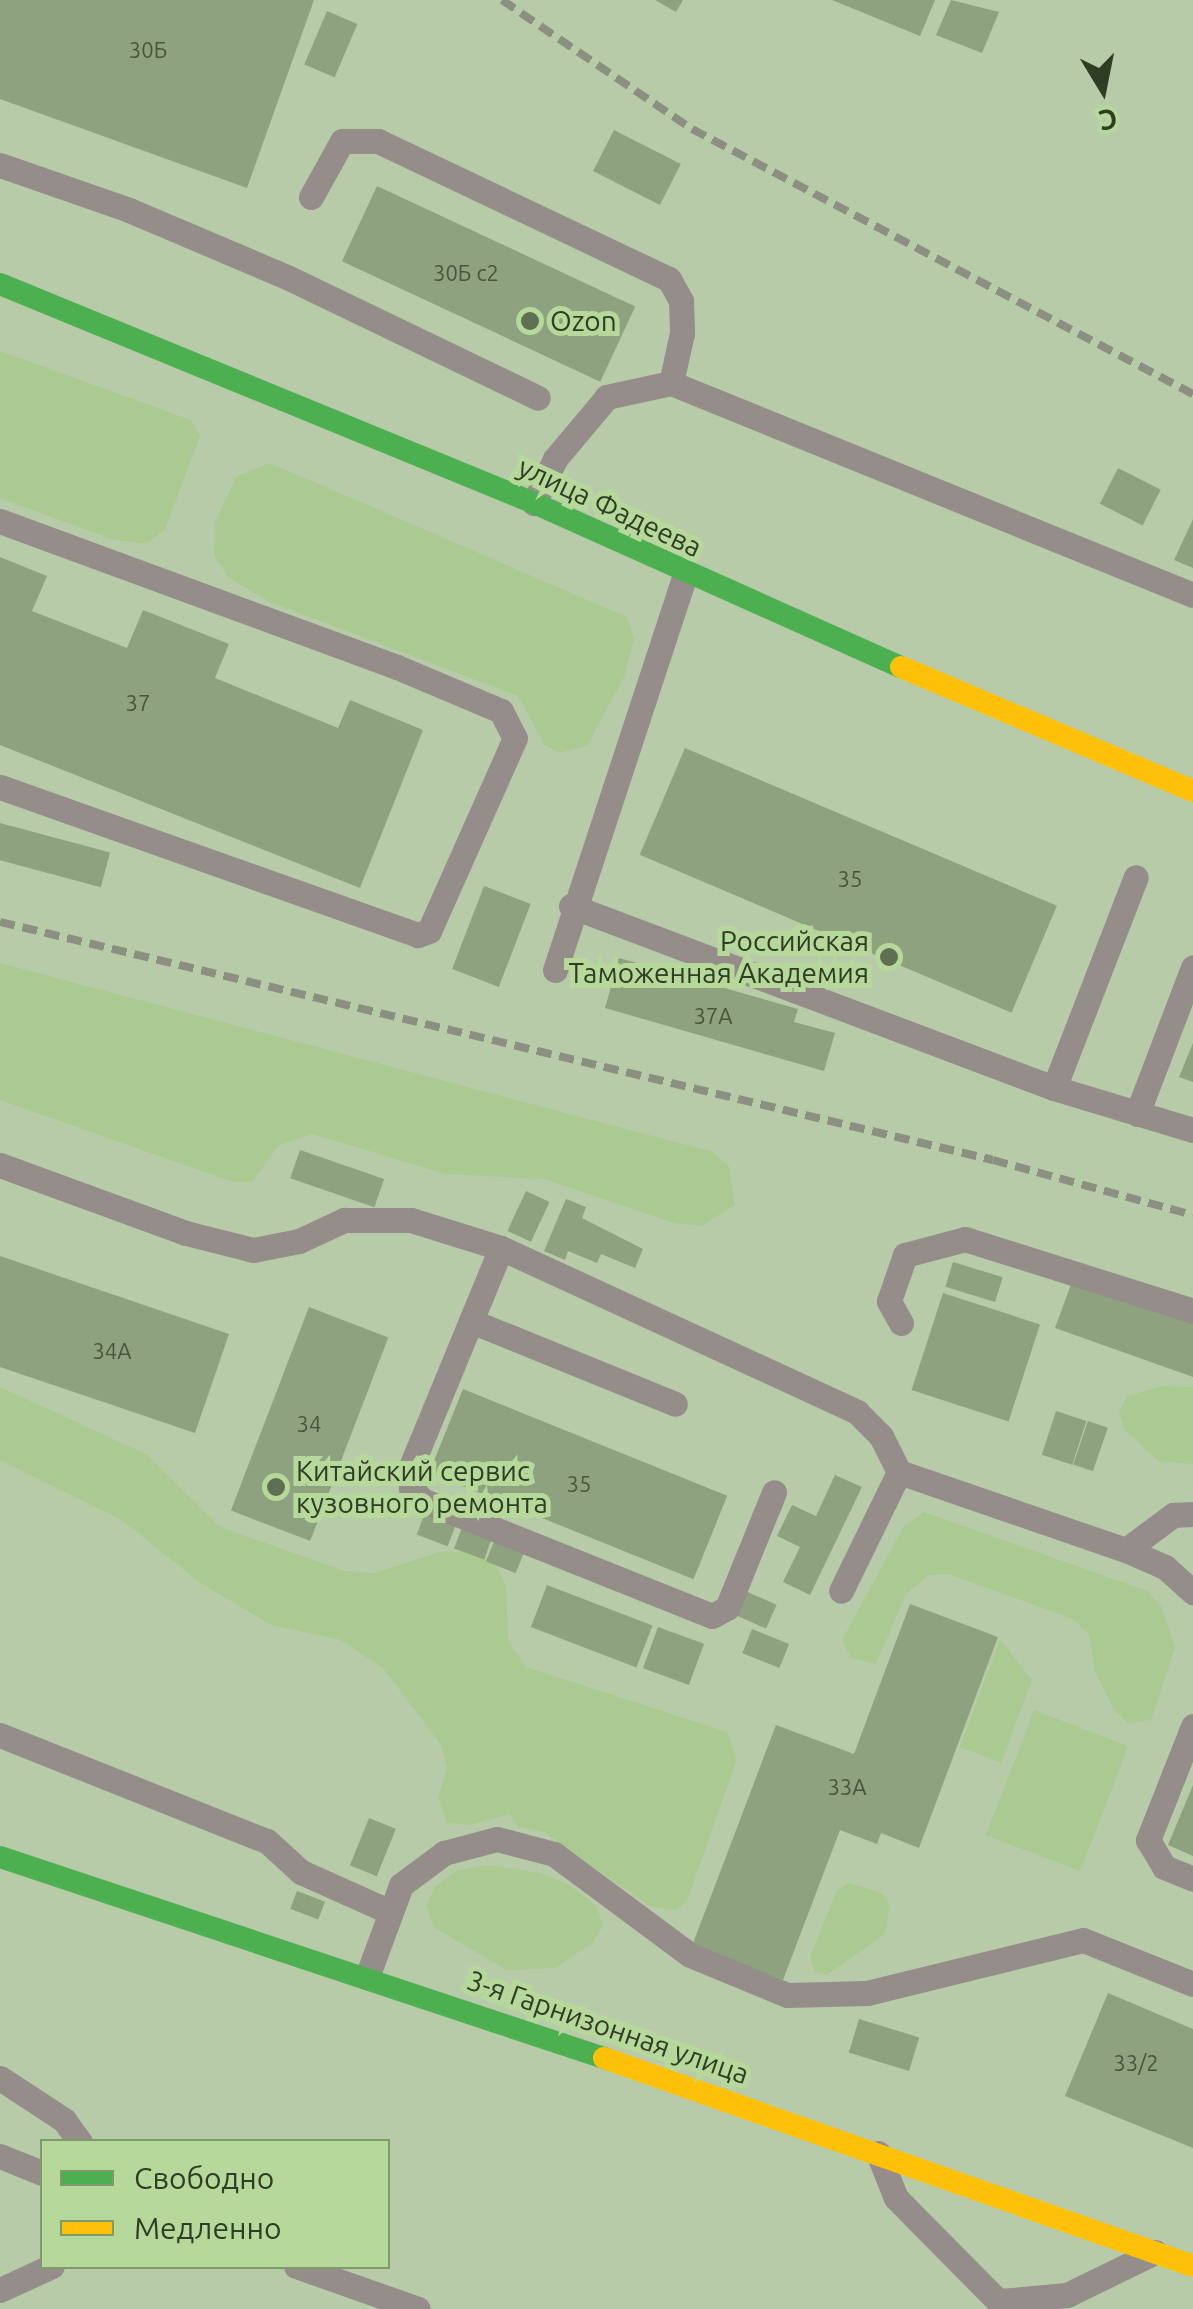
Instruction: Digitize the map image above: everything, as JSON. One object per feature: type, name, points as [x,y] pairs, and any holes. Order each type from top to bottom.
[{"type":"main road","name":"улица Фадеева","points":[[0,284],[534,503],[686,575],[1193,791]]},
{"type":"main road","name":"3-я Гарнизонная улица","points":[[0,1857],[876,2149],[1193,2266]]},
{"type":"lane","points":[[311,196],[342,141],[378,142],[668,278],[680,301],[682,333],[671,384]]},
{"type":"lane","points":[[0,165],[129,210],[290,278],[538,398]]},
{"type":"lane","points":[[534,503],[555,459],[608,397],[671,384],[1193,594]]},
{"type":"lane","points":[[0,521],[432,682],[500,711],[515,738],[429,931],[418,935],[0,787]]},
{"type":"lane","points":[[555,970],[571,906],[686,575]]},
{"type":"lane","points":[[1054,1088],[1136,877]]},
{"type":"lane","points":[[571,906],[1054,1088],[1193,1130]]},
{"type":"lane","points":[[1136,1114],[1193,967]]},
{"type":"lane","points":[[0,1165],[186,1233],[253,1250],[379,1216],[501,1248],[857,1412],[881,1436],[899,1472],[1126,1550],[1165,1567],[1193,1592]]},
{"type":"lane","points":[[901,1324],[889,1301],[905,1255],[965,1239],[1193,1310]]},
{"type":"lane","points":[[501,1248],[410,1469],[411,1488],[422,1500],[712,1616],[727,1608],[774,1492]]},
{"type":"lane","points":[[472,1321],[675,1404]]},
{"type":"lane","points":[[841,1591],[899,1472]]},
{"type":"lane","points":[[1126,1550],[1173,1514],[1193,1514]]},
{"type":"lane","points":[[1193,1726],[1148,1840],[1164,1866],[1193,1879]]},
{"type":"lane","points":[[0,1736],[267,1841],[301,1872],[386,1910]]},
{"type":"lane","points":[[367,1977],[386,1910],[400,1885],[444,1853],[498,1839],[554,1854],[690,1955],[787,1995],[867,1993],[1083,1940],[1193,1984]]},
{"type":"lane","points":[[0,2078],[64,2120],[78,2139]]},
{"type":"lane","points":[[876,2149],[896,2198],[1003,2305],[1067,2295],[1155,2252]]},
{"type":"lane","points":[[0,2156],[40,2173]]},
{"type":"lane","points":[[0,2290],[46,2269]]},
{"type":"lane","points":[[305,2269],[418,2309]]},
{"type":"green space","points":[[0,351],[191,420],[200,436],[165,529],[147,544],[114,540],[0,498]]},
{"type":"green space","points":[[270,463],[627,617],[634,638],[624,677],[587,746],[559,753],[545,745],[518,696],[272,603],[229,578],[214,556],[215,522],[237,476]]},
{"type":"green space","points":[[0,963],[713,1152],[729,1166],[735,1205],[701,1226],[674,1223],[544,1179],[445,1174],[313,1134],[279,1145],[252,1182],[233,1182],[0,1100]]},
{"type":"green space","points":[[1162,1386],[1193,1387],[1193,1464],[1158,1461],[1123,1428],[1119,1411],[1127,1396]]},
{"type":"green space","points":[[0,1387],[146,1454],[220,1527],[345,1571],[375,1573],[439,1552],[465,1551],[494,1561],[506,1585],[508,1640],[526,1667],[727,1732],[737,1759],[687,1901],[676,1910],[649,1906],[544,1832],[518,1827],[510,1814],[470,1825],[447,1823],[438,1798],[447,1767],[441,1745],[383,1668],[341,1640],[271,1625],[199,1582],[120,1519],[0,1460]]},
{"type":"green space","points":[[924,1512],[1147,1591],[1161,1606],[1175,1647],[1151,1720],[1128,1723],[1115,1711],[1095,1672],[1089,1635],[1073,1619],[948,1574],[929,1575],[906,1594],[876,1664],[851,1658],[842,1640],[904,1526]]},
{"type":"green space","points":[[1000,1639],[1032,1680],[1001,1763],[960,1747]]},
{"type":"green space","points":[[1034,1710],[1128,1746],[1080,1871],[986,1835]]},
{"type":"green space","points":[[486,1865],[541,1873],[571,1886],[597,1907],[603,1926],[593,1942],[556,1968],[507,1970],[433,1927],[426,1905],[435,1887],[456,1871]]},
{"type":"green space","points":[[849,1883],[882,1893],[890,1905],[885,1934],[827,1975],[814,1972],[810,1957],[837,1890]]},
{"type":"building","points":[[0,0],[314,0],[247,188],[0,99]]},
{"type":"building","points":[[655,0],[683,0],[676,12]]},
{"type":"building","points":[[832,0],[935,0],[920,36]]},
{"type":"building","points":[[951,0],[999,12],[982,53],[936,35]]},
{"type":"building","points":[[327,11],[357,24],[335,77],[304,64]]},
{"type":"building","points":[[614,130],[681,164],[660,205],[593,171]]},
{"type":"building","points":[[377,186],[635,306],[600,382],[342,261]]},
{"type":"building","points":[[1118,468],[1161,490],[1143,525],[1100,504]]},
{"type":"building","points":[[1193,519],[1193,568],[1174,560]]},
{"type":"building","points":[[0,557],[47,576],[32,611],[127,648],[143,610],[229,644],[215,678],[338,728],[350,700],[423,730],[360,888],[0,745]]},
{"type":"building","points":[[685,748],[1057,906],[1012,1013],[640,855]]},
{"type":"building","points":[[0,823],[110,853],[101,887],[0,860]]},
{"type":"building","points":[[484,886],[531,904],[499,987],[452,969]]},
{"type":"building","points":[[619,958],[798,1009],[794,1022],[835,1033],[824,1071],[605,1008]]},
{"type":"building","points":[[1193,1043],[1193,1082],[1179,1077]]},
{"type":"building","points":[[300,1150],[384,1179],[374,1207],[290,1178]]},
{"type":"building","points":[[526,1191],[550,1202],[531,1242],[507,1231]]},
{"type":"building","points":[[566,1199],[586,1207],[582,1218],[643,1249],[635,1268],[601,1254],[597,1263],[568,1251],[565,1260],[544,1251]]},
{"type":"building","points":[[0,1256],[229,1334],[195,1433],[0,1367]]},
{"type":"building","points":[[953,1262],[1003,1277],[995,1302],[945,1287]]},
{"type":"building","points":[[1073,1279],[1193,1321],[1193,1377],[1055,1328]]},
{"type":"building","points":[[943,1293],[1040,1325],[1008,1422],[911,1390]]},
{"type":"building","points":[[309,1307],[388,1337],[310,1541],[231,1511]]},
{"type":"building","points":[[463,1389],[727,1496],[694,1579],[429,1472]]},
{"type":"building","points":[[1056,1411],[1086,1421],[1072,1465],[1042,1455]]},
{"type":"building","points":[[1088,1421],[1108,1428],[1093,1471],[1073,1464]]},
{"type":"building","points":[[835,1475],[862,1487],[810,1595],[783,1582],[800,1547],[777,1536],[792,1505],[816,1516]]},
{"type":"building","points":[[425,1513],[456,1525],[448,1546],[417,1534]]},
{"type":"building","points":[[462,1527],[492,1538],[484,1560],[454,1549]]},
{"type":"building","points":[[495,1539],[525,1551],[516,1573],[486,1561]]},
{"type":"building","points":[[547,1585],[652,1625],[636,1668],[531,1627]]},
{"type":"building","points":[[741,1589],[777,1605],[766,1629],[730,1613]]},
{"type":"building","points":[[910,1604],[998,1637],[919,1848],[881,1833],[877,1844],[840,1830],[783,1980],[692,1946],[776,1725],[854,1754]]},
{"type":"building","points":[[658,1627],[704,1644],[689,1685],[643,1668]]},
{"type":"building","points":[[752,1629],[789,1644],[779,1668],[742,1653]]},
{"type":"building","points":[[1193,1785],[1193,1856],[1168,1845]]},
{"type":"building","points":[[369,1818],[396,1829],[377,1876],[350,1865]]},
{"type":"building","points":[[297,1891],[325,1902],[318,1919],[290,1909]]},
{"type":"building","points":[[1108,1993],[1193,2029],[1193,2148],[1065,2096]]},
{"type":"building","points":[[859,2019],[919,2037],[909,2071],[849,2052]]},
{"type":"railway","points":[[502,0],[692,129],[1193,394]]},
{"type":"railway","points":[[0,922],[993,1160],[1193,1215]]},
{"type":"traffic: fast","points":[[0,284],[534,503],[901,667]]},
{"type":"traffic: fast","points":[[0,1857],[604,2058]]},
{"type":"traffic: slow","points":[[901,667],[1193,791]]},
{"type":"traffic: slow","points":[[604,2058],[1193,2266]]},
{"type":"place","name":"Ozon","points":[[530,321]]},
{"type":"place","name":"Российская Таможенная Академия","points":[[889,957]]},
{"type":"place","name":"Китайский сервис кузовного ремонта","points":[[276,1487]]}]
